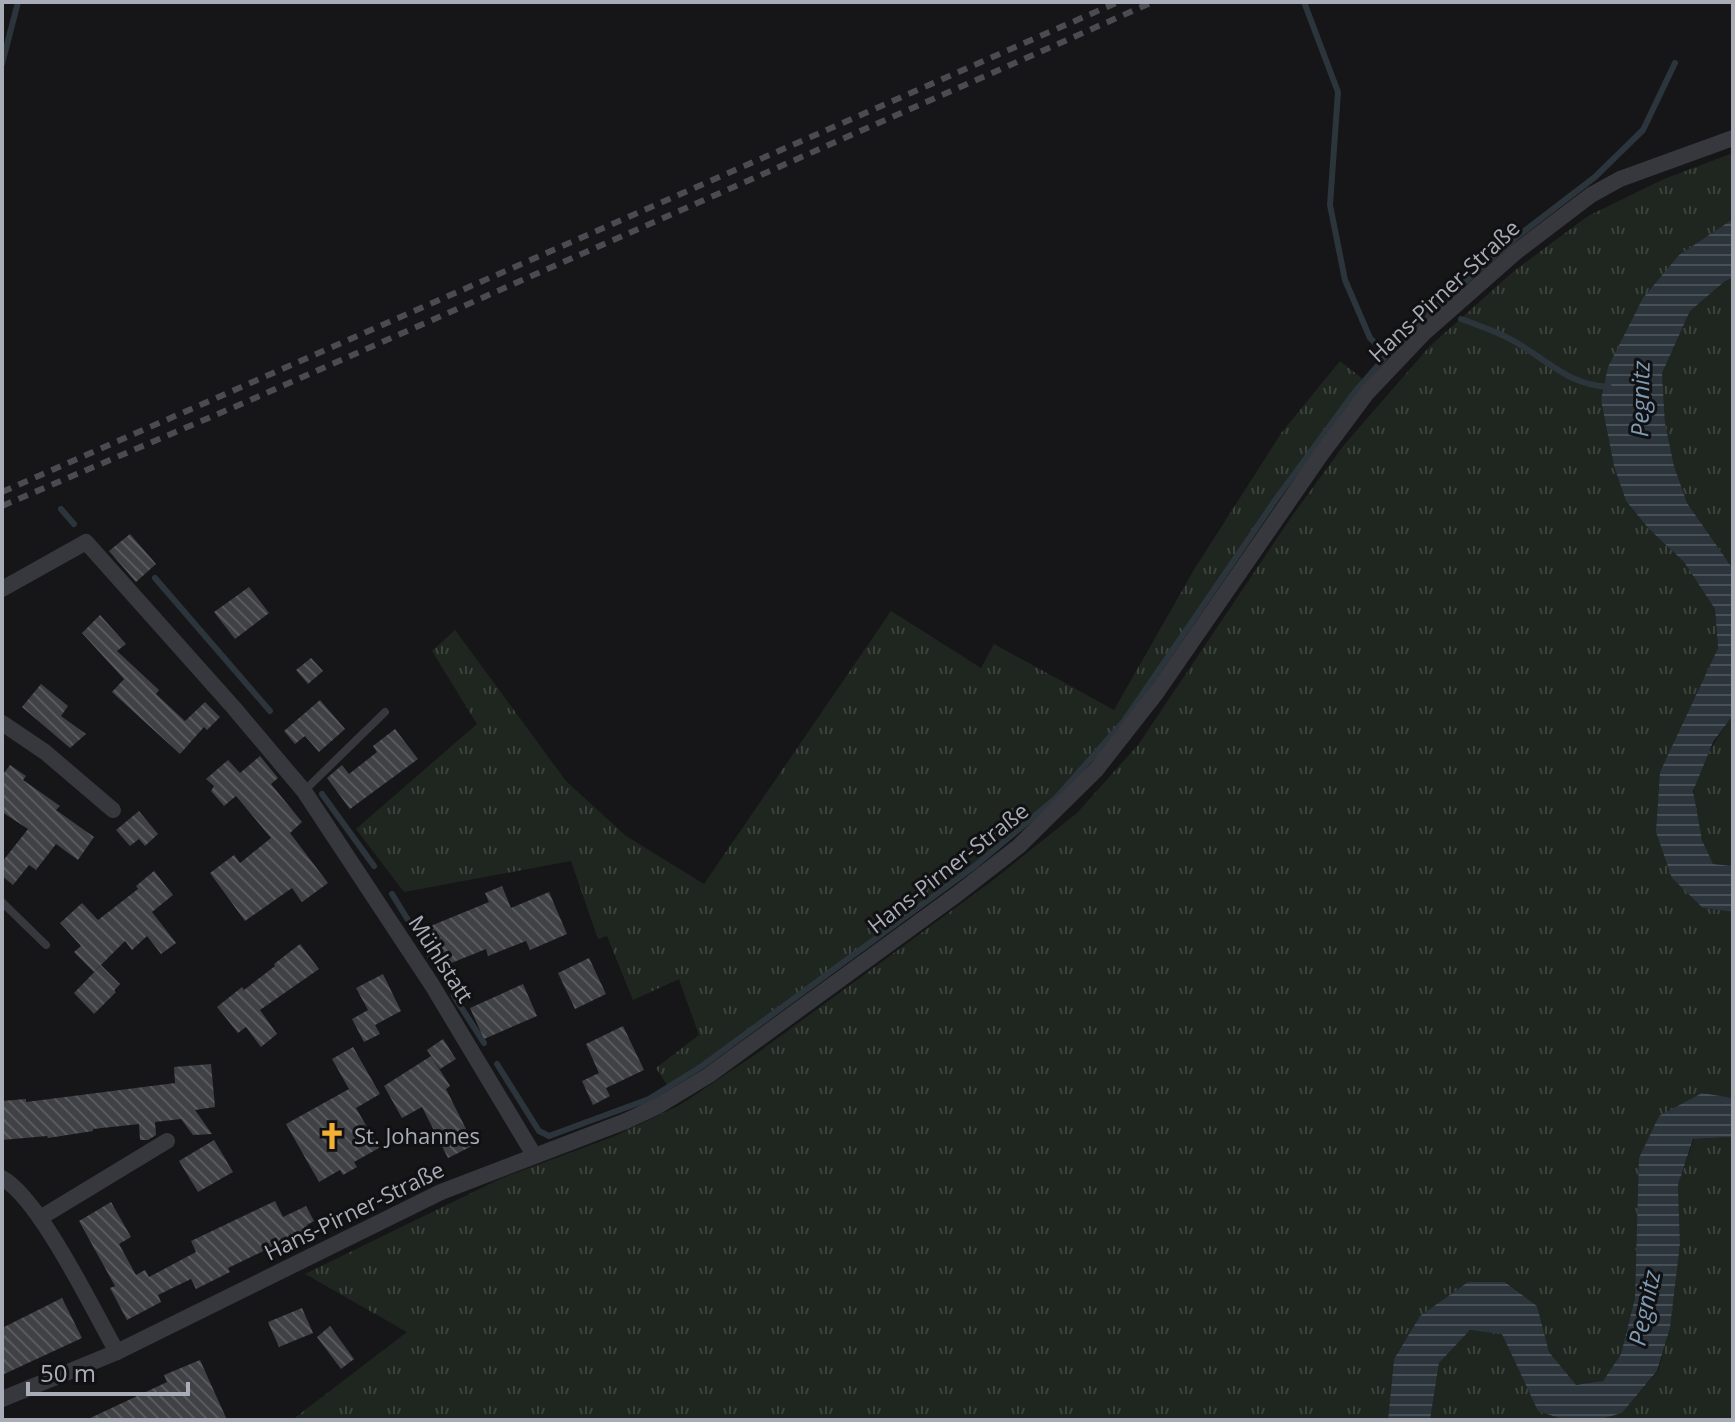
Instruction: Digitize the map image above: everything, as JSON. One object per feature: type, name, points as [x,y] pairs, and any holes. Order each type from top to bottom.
[{"type":"street","name":"Hans-Pirner-Straße","points":[[2,1399],[117,1352],[441,1192],[626,1121],[709,1075],[1019,846],[1105,759],[1157,692],[1320,456],[1367,393],[1414,343],[1516,252],[1591,195],[1620,179],[1733,138]]},
{"type":"street","name":"Mühlstatt","points":[[2,589],[86,542],[304,791],[432,985],[534,1155]]},
{"type":"street","points":[[2,723],[45,752],[113,810]]},
{"type":"street","points":[[40,1218],[167,1141]]},
{"type":"street","points":[[2,1178],[40,1218],[117,1352]]},
{"type":"lane","points":[[304,791],[385,712]]},
{"type":"lane","points":[[2,902],[46,945]]},
{"type":"green space","points":[[1733,153],[1733,219],[1679,255],[1601,400],[1614,466],[1626,501],[1649,529],[1684,562],[1715,609],[1718,648],[1660,772],[1703,908],[1733,912],[1733,1098],[1702,1093],[1637,1242],[1635,1298],[1621,1354],[1603,1381],[1576,1386],[1549,1352],[1537,1306],[1506,1282],[1468,1282],[1420,1316],[1394,1359],[1388,1420],[292,1420],[407,1332],[305,1274],[502,1178],[615,1136],[680,1105],[756,1054],[992,881],[1077,813],[1138,745],[1292,516],[1344,445],[1430,346],[1514,271],[1588,216],[1664,179]]},
{"type":"green space","points":[[1733,277],[1733,569],[1687,503],[1674,466],[1665,423],[1662,373],[1690,311]]},
{"type":"green space","points":[[1340,361],[1368,383],[1303,465],[1175,651],[1088,766],[994,853],[703,1067],[669,1088],[656,1068],[699,1035],[679,979],[633,1000],[607,936],[598,939],[571,861],[404,892],[356,829],[477,724],[432,651],[455,630],[566,781],[626,836],[704,884],[891,611],[981,668],[994,644],[1114,710],[1195,568],[1282,432]]},
{"type":"green space","points":[[1733,715],[1733,866],[1713,864],[1699,829],[1694,792],[1703,763]]},
{"type":"green space","points":[[1733,1137],[1733,1420],[1598,1420],[1622,1413],[1658,1371],[1670,1328],[1680,1244],[1678,1185],[1694,1139]]},
{"type":"green space","points":[[1470,1330],[1502,1333],[1538,1411],[1565,1420],[1430,1420],[1439,1363]]},
{"type":"water","name":"Pegnitz","points":[[1733,219],[1733,277],[1690,311],[1662,373],[1665,423],[1674,466],[1687,503],[1733,569],[1733,715],[1713,742],[1693,791],[1702,840],[1713,864],[1733,866],[1733,912],[1703,908],[1672,878],[1656,832],[1660,772],[1718,648],[1715,609],[1684,562],[1649,529],[1626,501],[1614,466],[1601,400],[1608,367],[1643,298],[1679,255]]},
{"type":"water","name":"Pegnitz","points":[[1702,1093],[1733,1098],[1733,1137],[1693,1139],[1678,1185],[1680,1244],[1670,1328],[1657,1371],[1622,1413],[1598,1420],[1565,1420],[1538,1411],[1502,1334],[1470,1330],[1439,1363],[1430,1420],[1388,1420],[1394,1359],[1420,1316],[1468,1282],[1505,1282],[1537,1306],[1549,1352],[1576,1385],[1603,1381],[1621,1354],[1635,1298],[1639,1158],[1659,1116]]},
{"type":"building","points":[[130,534],[156,564],[136,582],[109,551]]},
{"type":"building","points":[[249,587],[269,613],[235,639],[214,612]]},
{"type":"building","points":[[100,615],[126,644],[117,651],[159,690],[156,694],[185,721],[205,702],[220,717],[207,730],[204,727],[180,754],[112,692],[124,679],[82,633]]},
{"type":"building","points":[[311,658],[323,671],[308,684],[296,670]]},
{"type":"building","points":[[41,684],[68,706],[61,716],[86,734],[70,748],[22,707]]},
{"type":"building","points":[[320,700],[345,729],[319,752],[305,736],[295,744],[284,731]]},
{"type":"building","points":[[395,729],[418,759],[350,809],[327,778],[342,765],[349,774],[377,752],[373,746]]},
{"type":"building","points":[[260,756],[278,778],[271,784],[302,822],[290,833],[328,883],[302,902],[292,888],[245,921],[210,873],[234,855],[240,863],[271,838],[236,796],[224,806],[211,791],[214,786],[206,779],[228,760],[240,773]]},
{"type":"building","points":[[10,765],[26,776],[23,780],[60,806],[56,810],[94,837],[78,860],[56,844],[36,870],[29,865],[13,885],[2,876],[2,862],[28,829],[2,812],[2,776]]},
{"type":"building","points":[[139,811],[158,834],[145,846],[139,839],[130,846],[116,830]]},
{"type":"building","points":[[154,871],[173,895],[152,912],[176,943],[161,954],[147,936],[132,950],[125,941],[94,972],[74,952],[81,946],[60,923],[82,903],[98,920],[138,889],[136,886]]},
{"type":"building","points":[[502,886],[511,908],[549,892],[567,934],[530,950],[526,941],[488,956],[486,949],[444,966],[428,927],[489,902],[485,893]]},
{"type":"building","points":[[300,944],[319,969],[260,1010],[277,1034],[261,1047],[246,1027],[238,1033],[217,1007],[242,987],[244,990]]},
{"type":"building","points":[[589,958],[606,994],[575,1009],[558,973]]},
{"type":"building","points":[[101,965],[120,984],[94,1014],[74,993]]},
{"type":"building","points":[[383,974],[401,1011],[375,1025],[380,1034],[364,1042],[352,1019],[368,1010],[356,988]]},
{"type":"building","points":[[523,984],[537,1016],[484,1039],[470,1008]]},
{"type":"building","points":[[623,1026],[644,1070],[606,1088],[610,1096],[593,1105],[582,1081],[599,1073],[586,1044]]},
{"type":"building","points":[[443,1039],[456,1059],[440,1069],[427,1050]]},
{"type":"building","name":"St. Johannes","points":[[353,1047],[380,1094],[356,1108],[379,1148],[354,1162],[357,1167],[343,1175],[340,1170],[319,1182],[286,1124],[349,1089],[332,1059]]},
{"type":"building","points":[[431,1056],[450,1086],[446,1089],[474,1145],[448,1158],[422,1107],[402,1118],[384,1086]]},
{"type":"building","points":[[211,1064],[215,1107],[195,1110],[212,1134],[193,1135],[181,1119],[155,1122],[156,1135],[148,1140],[140,1140],[139,1124],[48,1138],[2,1140],[2,1101],[26,1099],[26,1102],[175,1083],[174,1067]]},
{"type":"building","points":[[214,1140],[233,1172],[198,1192],[179,1161]]},
{"type":"building","points":[[275,1201],[283,1217],[306,1206],[314,1221],[307,1225],[309,1229],[228,1268],[230,1272],[196,1289],[191,1279],[158,1295],[161,1302],[127,1320],[110,1288],[115,1286],[79,1221],[111,1202],[131,1237],[119,1244],[136,1275],[145,1270],[149,1277],[196,1252],[191,1241]]},
{"type":"building","points":[[62,1298],[82,1338],[2,1375],[2,1328]]},
{"type":"building","points":[[302,1308],[313,1333],[279,1347],[268,1322]]},
{"type":"building","points":[[330,1326],[354,1359],[341,1369],[317,1337]]},
{"type":"building","points":[[200,1360],[227,1420],[86,1420],[167,1382],[164,1375]]},
{"type":"waterway","points":[[2,64],[18,2]]},
{"type":"waterway","points":[[1304,2],[1338,92],[1330,205],[1345,280],[1370,338],[1387,355]]},
{"type":"waterway","points":[[497,1064],[539,1131],[549,1136],[649,1099],[702,1066],[976,865],[1056,798],[1124,721],[1276,499],[1354,393],[1438,305],[1518,236],[1595,177],[1643,130],[1675,63]]},
{"type":"waterway","points":[[1461,319],[1510,339],[1574,379],[1609,387]]},
{"type":"waterway","points":[[61,509],[74,524]]},
{"type":"waterway","points":[[155,578],[270,711]]},
{"type":"waterway","points":[[322,794],[374,866]]},
{"type":"waterway","points":[[392,894],[440,972]]},
{"type":"waterway","points":[[454,996],[484,1043]]},
{"type":"railway","points":[[2,492],[1118,2]]},
{"type":"railway","points":[[2,506],[246,402],[1153,2]]},
{"type":"place","name":"St. Johannes","points":[[332,1136]]}]
